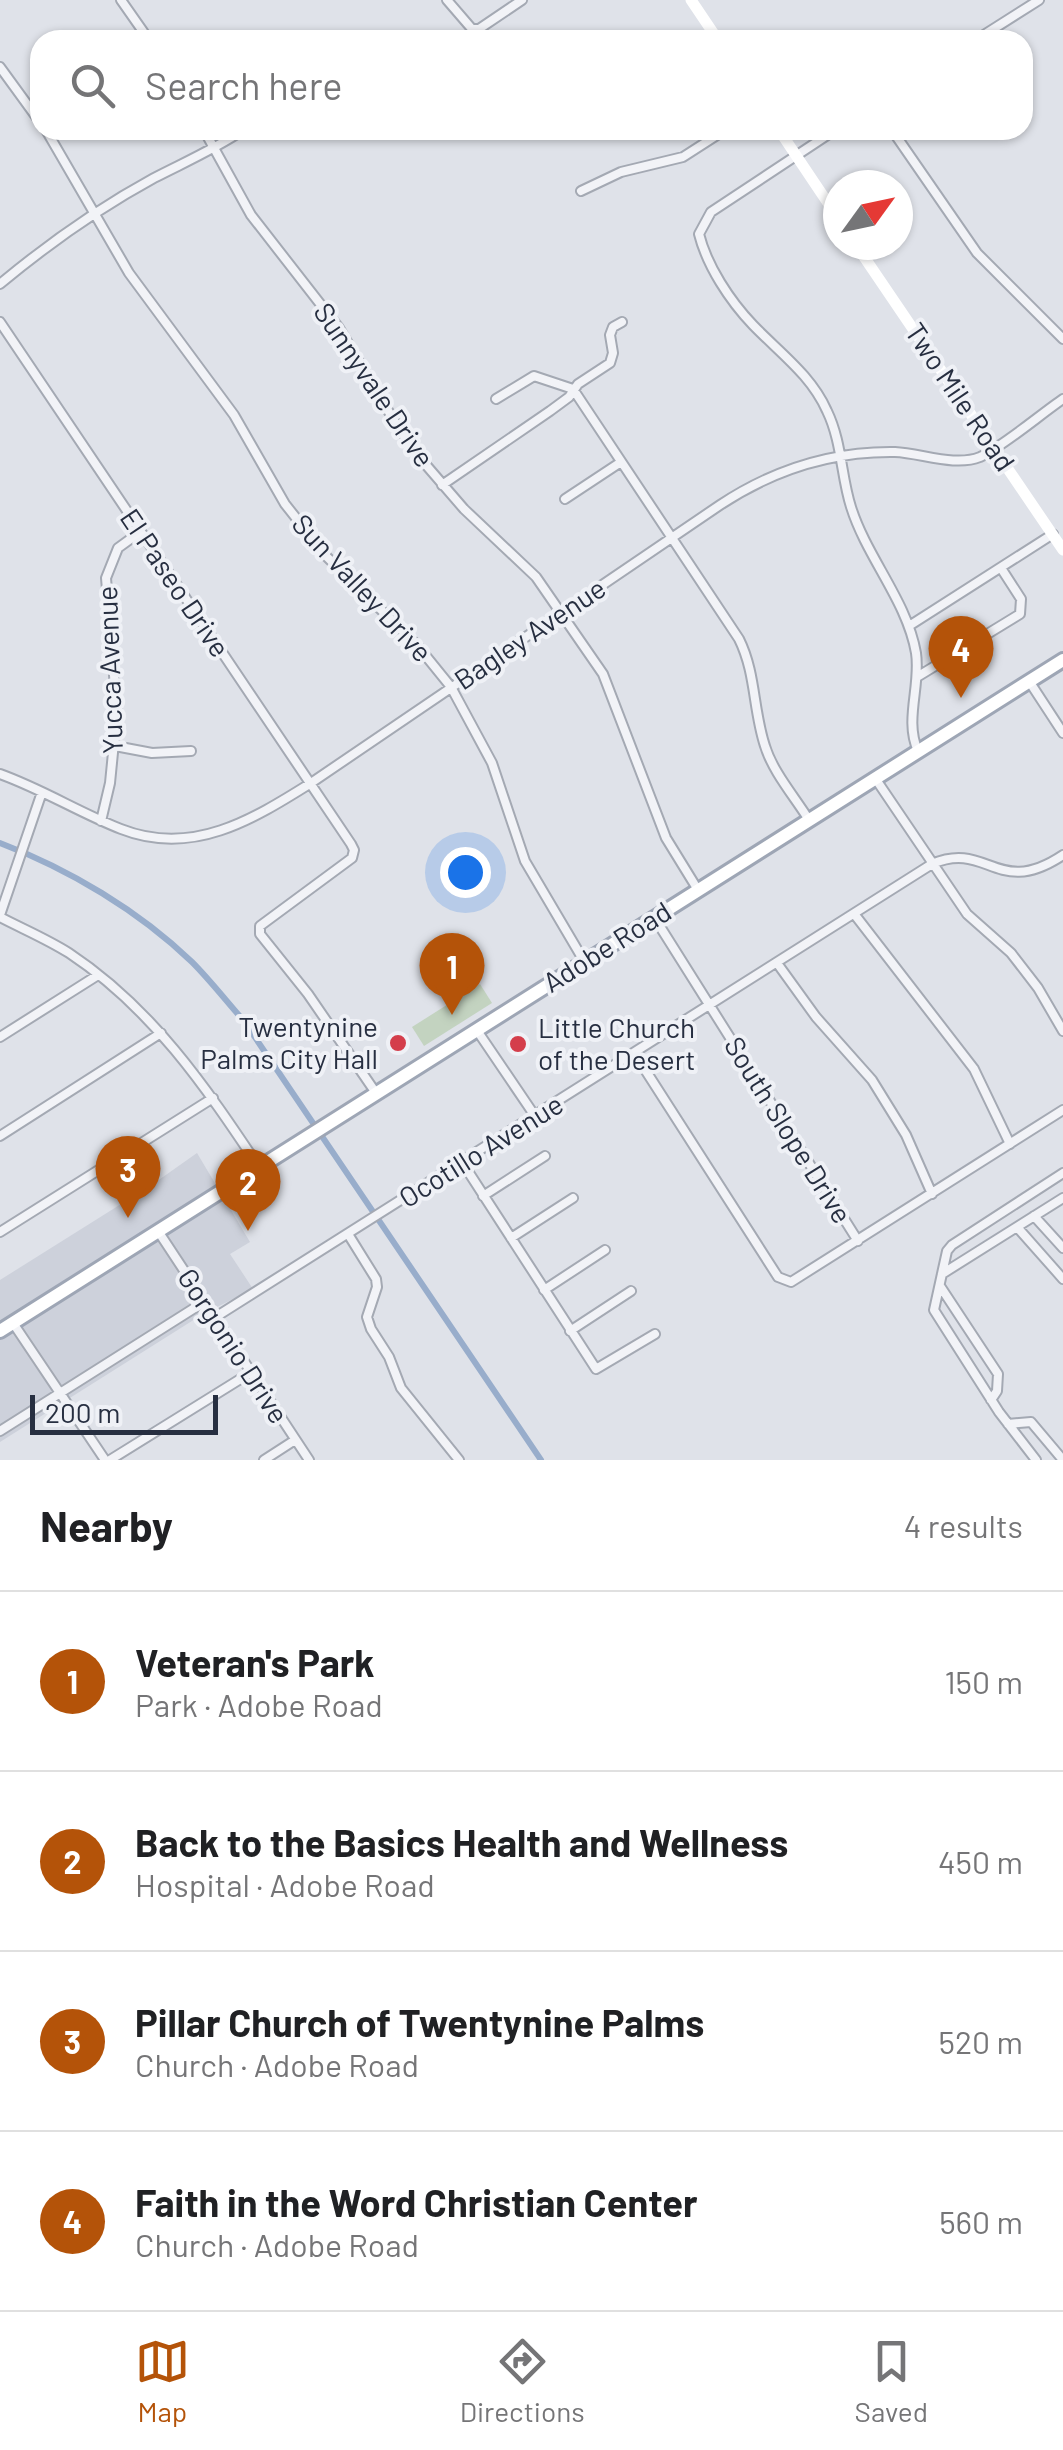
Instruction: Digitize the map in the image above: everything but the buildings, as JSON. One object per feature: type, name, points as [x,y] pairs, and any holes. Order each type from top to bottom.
[{"type":"main road","points":[[691,0],[711,30]]},
{"type":"main road","points":[[785,140],[823,196]]},
{"type":"main road","name":"Two Mile Road","points":[[866,260],[1063,550]]},
{"type":"main road","name":"Adobe Road","points":[[4,1327],[1063,660]]},
{"type":"street","points":[[121,0],[142,30]]},
{"type":"street","points":[[448,0],[472,30],[522,0]]},
{"type":"street","points":[[991,30],[1033,1]]},
{"type":"street","points":[[0,67],[30,108]]},
{"type":"street","name":"Sun Valley Drive","points":[[52,140],[150,304],[234,414],[263,470],[295,517],[327,558],[418,645],[452,687],[492,763],[525,861],[584,961]]},
{"type":"street","name":"Sunnyvale Drive","points":[[209,140],[251,215],[339,328],[399,429],[442,485],[523,563],[563,613],[603,674],[658,821],[698,890]]},
{"type":"street","points":[[0,284],[95,213],[229,140]]},
{"type":"street","points":[[581,191],[621,172],[683,156],[709,140]]},
{"type":"street","points":[[820,140],[711,212],[699,234],[702,247],[734,302],[810,382],[827,410],[841,455],[850,506],[909,626],[918,677],[912,726],[918,751]]},
{"type":"street","points":[[899,140],[984,262],[1063,340]]},
{"type":"street","name":"El Paseo Drive","points":[[0,322],[354,850],[352,858],[281,907],[260,929],[264,940],[308,994],[376,1094]]},
{"type":"street","points":[[442,485],[550,411],[610,363],[610,335],[622,322]]},
{"type":"street","points":[[496,399],[530,376],[573,390],[744,650],[764,745],[809,820]]},
{"type":"street","name":"Bagley Avenue","points":[[0,774],[144,836],[193,838],[220,833],[251,820],[310,784],[771,474],[841,455],[897,452],[952,460],[978,458],[1063,399]]},
{"type":"street","points":[[565,500],[621,462]]},
{"type":"street","name":"Yucca Avenue","points":[[101,820],[114,746],[114,667],[104,590],[108,566],[118,548],[140,532]]},
{"type":"street","points":[[909,626],[1053,534]]},
{"type":"street","points":[[918,677],[1020,614],[1021,599],[1001,568]]},
{"type":"street","points":[[1029,681],[1063,733]]},
{"type":"street","points":[[114,746],[152,753],[191,751]]},
{"type":"street","points":[[876,778],[967,914],[1011,953],[1038,988],[1063,1031]]},
{"type":"street","points":[[42,792],[0,916],[67,952],[98,974],[161,1032],[213,1098],[258,1167]]},
{"type":"street","points":[[932,864],[960,856],[1008,873],[1021,873],[1034,872],[1063,855]]},
{"type":"street","name":"Ocotillo Avenue","points":[[214,1318],[932,864]]},
{"type":"street","points":[[855,916],[974,1068],[1010,1144]]},
{"type":"street","name":"South Slope Drive","points":[[654,918],[858,1241]]},
{"type":"street","points":[[777,963],[816,1018],[872,1080],[906,1135],[932,1194]]},
{"type":"street","points":[[0,1036],[98,974]]},
{"type":"street","points":[[476,1030],[535,1116]]},
{"type":"street","points":[[0,1136],[161,1032]]},
{"type":"street","points":[[634,1054],[778,1277],[785,1282],[798,1279],[1063,1110]]},
{"type":"street","points":[[0,1232],[213,1098]]},
{"type":"street","points":[[483,1196],[545,1156]]},
{"type":"street","points":[[462,1162],[596,1369],[656,1334]]},
{"type":"street","points":[[1036,1460],[935,1316],[947,1250],[959,1238],[1063,1173]]},
{"type":"street","points":[[510,1238],[573,1198]]},
{"type":"street","points":[[942,1274],[1063,1198]]},
{"type":"street","points":[[1034,1216],[1063,1248]]},
{"type":"street","points":[[1017,1228],[1063,1279]]},
{"type":"street","name":"Gorgonio Drive","points":[[158,1231],[309,1460]]},
{"type":"street","points":[[348,1234],[376,1278],[378,1287],[368,1318],[372,1328],[402,1388],[459,1460]]},
{"type":"street","points":[[544,1290],[604,1250]]},
{"type":"street","points":[[940,1286],[998,1374],[998,1391],[992,1400]]},
{"type":"street","points":[[570,1331],[631,1291]]},
{"type":"street","points":[[0,1431],[204,1302]]},
{"type":"street","points":[[4,1327],[60,1393],[108,1460],[250,1373]]},
{"type":"street","points":[[1008,1424],[1031,1422],[1063,1460]]},
{"type":"street","points":[[264,1460],[295,1440]]},
{"type":"shaded area","points":[[197,1153],[250,1242],[230,1254],[253,1289],[203,1314],[0,1442],[0,1280]]},
{"type":"green space","points":[[480,984],[492,1003],[424,1046],[412,1027]]},
{"type":"waterway","points":[[0,843],[52,865],[126,909],[171,943],[212,984],[244,1021],[541,1460]]},
{"type":"place","name":"Faith in the Word Christian Center","points":[[961,698]]},
{"type":"place","name":"Veteran's Park","points":[[452,1015]]},
{"type":"place","name":"Twentynine Palms City Hall","points":[[398,1043]]},
{"type":"place","name":"Little Church of the Desert","points":[[518,1044]]},
{"type":"place","name":"Pillar Church of Twentynine Palms","points":[[128,1218]]},
{"type":"place","name":"Back to the Basics Health and Wellness","points":[[248,1231]]}]
